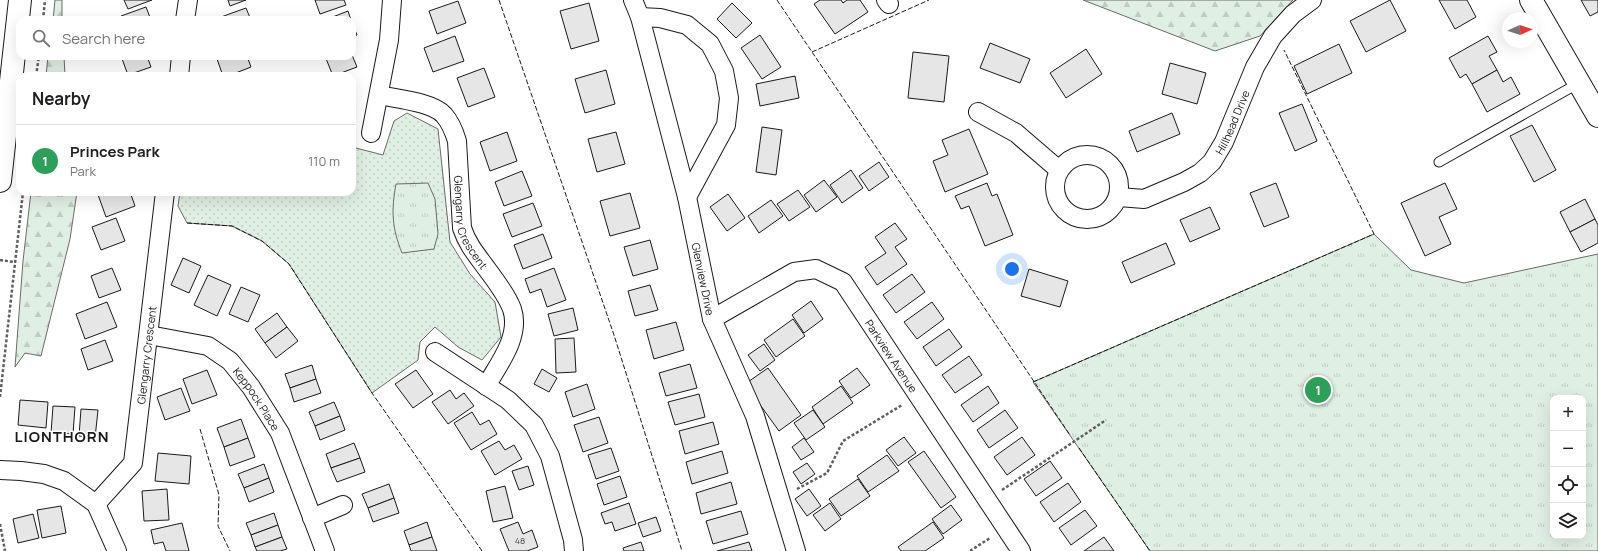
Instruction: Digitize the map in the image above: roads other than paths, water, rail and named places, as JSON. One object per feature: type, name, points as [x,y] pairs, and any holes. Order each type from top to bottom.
[{"type":"street","points":[[18,16],[20,0]]},
{"type":"street","points":[[186,16],[188,0]]},
{"type":"street","points":[[371,133],[389,40],[392,0]]},
{"type":"street","name":"Glenview Drive","points":[[633,0],[640,17],[687,196],[712,319],[755,416],[796,551]]},
{"type":"street","name":"Hillhead Drive","points":[[1119,197],[1144,199],[1184,182],[1212,162],[1224,142],[1256,67],[1273,36],[1293,14],[1312,0]]},
{"type":"street","points":[[1531,0],[1598,116]]},
{"type":"street","points":[[640,17],[660,18],[687,25],[710,44],[724,71],[729,98],[726,125],[687,196]]},
{"type":"street","points":[[0,181],[16,34]]},
{"type":"street","points":[[179,72],[181,60]]},
{"type":"street","name":"Glengarry Crescent","points":[[379,94],[433,107],[444,115],[453,127],[457,141],[461,215],[464,235],[466,241],[504,292],[512,310],[514,326],[512,339],[486,386]]},
{"type":"street","points":[[978,112],[1016,133],[1059,170]]},
{"type":"street","points":[[1092,154],[1109,162],[1116,172],[1119,178],[1119,197],[1109,212],[1092,220],[1074,218],[1060,206],[1054,188],[1059,170],[1073,157],[1092,154]]},
{"type":"street","name":"Glengarry Crescent","points":[[96,504],[133,463],[165,196]]},
{"type":"street","name":"Parkview Avenue","points":[[712,319],[794,272],[816,269],[843,282],[1022,551]]},
{"type":"street","name":"Keppock Place","points":[[149,334],[208,346],[230,361],[251,387],[280,433],[325,551]]},
{"type":"street","points":[[435,352],[508,400],[534,425],[550,456],[573,540],[574,551]]},
{"type":"street","points":[[0,470],[44,474],[64,481],[96,504],[117,551]]},
{"type":"street","points":[[312,518],[343,506]]},
{"type":"lane","points":[[1439,162],[1579,83]]},
{"type":"place","name":"Princes Park","points":[[1318,390]]},
{"type":"district","name":"LIONTHORN","points":[[62,436]]}]
